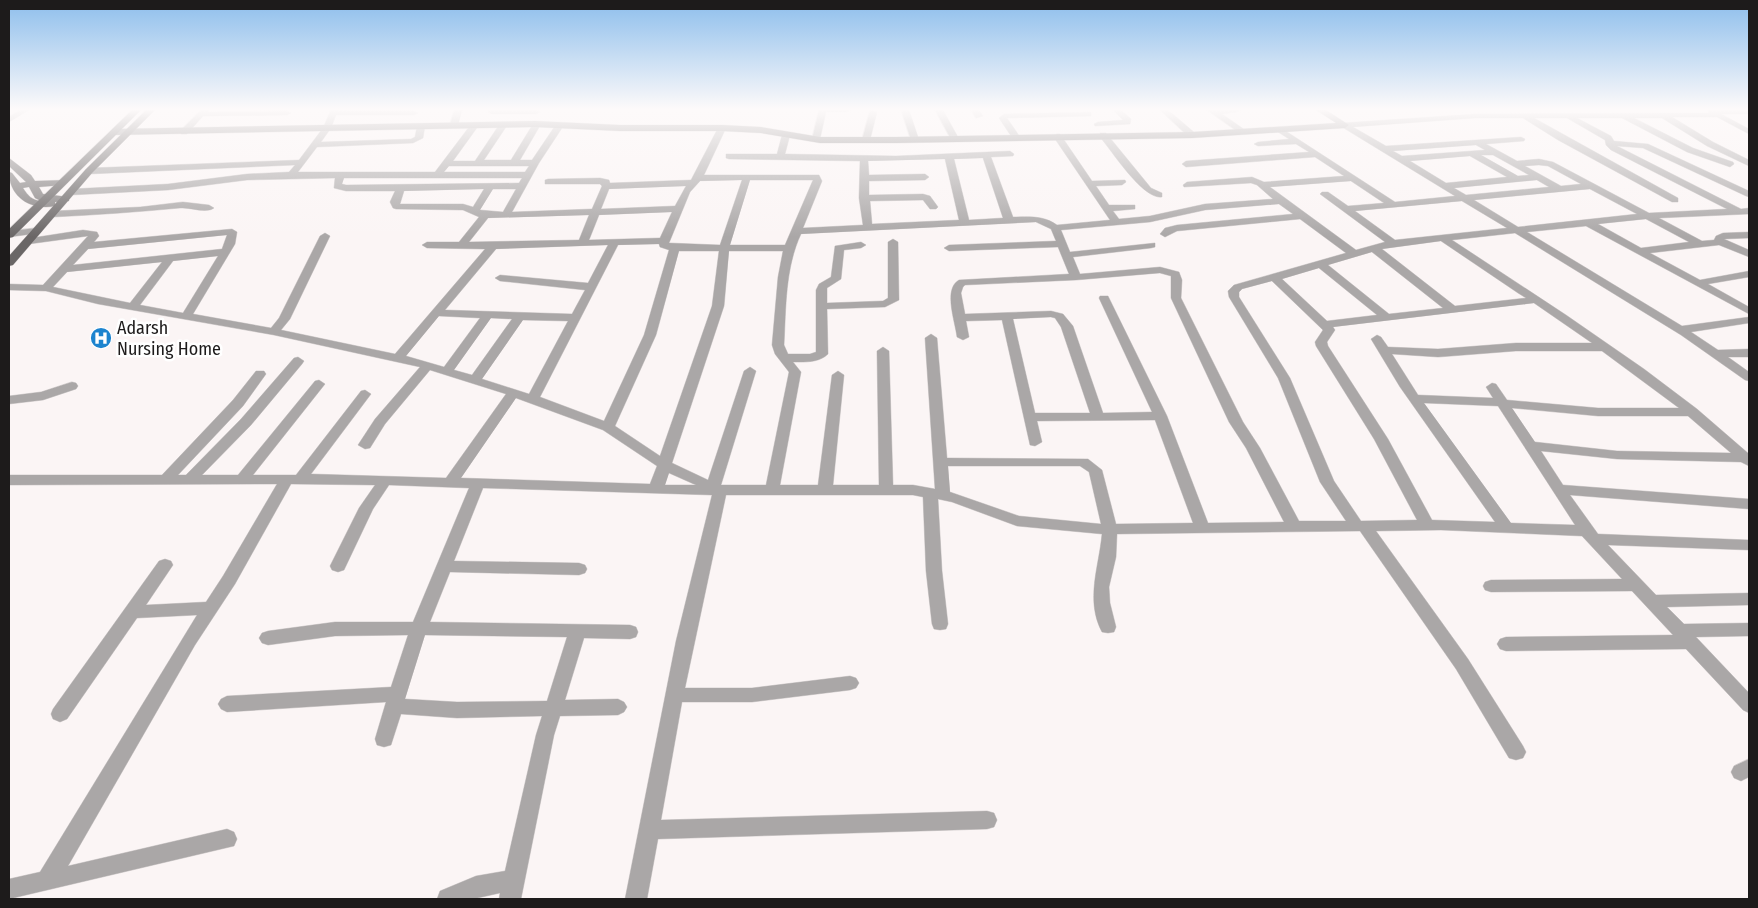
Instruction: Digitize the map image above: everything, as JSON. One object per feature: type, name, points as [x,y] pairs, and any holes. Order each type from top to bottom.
[{"type":"main road","points":[[9,234],[93,152]]},
{"type":"main road","points":[[9,263],[89,171],[109,152]]},
{"type":"street","points":[[292,175],[308,152]]},
{"type":"street","points":[[438,176],[455,152]]},
{"type":"street","points":[[478,163],[485,152]]},
{"type":"street","points":[[514,163],[520,152]]},
{"type":"street","points":[[506,215],[542,152]]},
{"type":"street","points":[[710,152],[696,181],[686,190],[664,245],[675,248],[789,248]]},
{"type":"street","points":[[780,157],[781,152]]},
{"type":"street","points":[[1071,152],[1116,222]]},
{"type":"street","points":[[1119,152],[1148,190],[1159,195]]},
{"type":"street","points":[[1390,152],[1680,330],[1718,354],[1749,377]]},
{"type":"street","points":[[1400,158],[1490,152]]},
{"type":"street","points":[[1495,152],[1559,189]]},
{"type":"street","points":[[1587,152],[1675,200]]},
{"type":"street","points":[[1623,152],[1744,211]]},
{"type":"street","points":[[1659,152],[1749,194]]},
{"type":"street","points":[[1697,152],[1730,164]]},
{"type":"street","points":[[1727,152],[1749,163]]},
{"type":"street","points":[[729,156],[864,158],[1010,154]]},
{"type":"street","points":[[1186,164],[1317,154],[1392,204]]},
{"type":"street","points":[[1472,154],[1516,179]]},
{"type":"street","points":[[986,155],[1009,220]]},
{"type":"street","points":[[949,157],[965,222]]},
{"type":"street","points":[[864,158],[864,198],[868,228]]},
{"type":"street","points":[[9,161],[13,169],[28,177],[43,201]]},
{"type":"street","points":[[89,171],[301,162]]},
{"type":"street","points":[[1514,164],[1539,162],[1550,164],[1698,243]]},
{"type":"street","points":[[446,164],[535,163]]},
{"type":"street","points":[[9,175],[18,186],[25,200],[43,201],[247,176],[528,175]]},
{"type":"street","points":[[340,175],[339,187],[522,186]]},
{"type":"street","points":[[606,186],[747,177],[811,176],[818,179],[789,248],[783,277],[778,345],[794,372],[794,383],[772,490]]},
{"type":"street","points":[[656,489],[718,306],[724,248],[747,177]]},
{"type":"street","points":[[864,178],[925,177]]},
{"type":"street","points":[[1445,186],[1538,177]]},
{"type":"street","points":[[1263,185],[1353,178]]},
{"type":"street","points":[[1187,185],[1252,180],[1263,185],[1281,201],[1353,253]]},
{"type":"street","points":[[18,186],[63,182]]},
{"type":"street","points":[[548,182],[606,182],[596,212],[582,244]]},
{"type":"street","points":[[1090,184],[1122,182]]},
{"type":"street","points":[[1346,209],[1591,186]]},
{"type":"street","points":[[474,212],[490,187]]},
{"type":"street","points":[[400,188],[395,202],[396,206],[399,207],[470,207],[474,212],[485,215],[678,209]]},
{"type":"street","points":[[1326,194],[1393,243]]},
{"type":"street","points":[[864,198],[923,197],[927,198],[933,207]]},
{"type":"street","points":[[1054,228],[1150,218],[1205,207],[1281,201]]},
{"type":"street","points":[[53,214],[140,210],[183,205],[209,208]]},
{"type":"street","points":[[1107,208],[1132,207]]},
{"type":"street","points":[[1516,752],[1462,664],[1327,482],[1284,378],[1234,297],[1233,292],[1238,287],[1393,243],[1649,216],[1744,211]]},
{"type":"street","points":[[1170,214],[1184,227]]},
{"type":"street","points":[[462,245],[485,215]]},
{"type":"street","points":[[1165,234],[1168,230],[1184,227],[1303,216]]},
{"type":"street","points":[[797,231],[1009,220],[1044,220],[1054,228],[1076,277]]},
{"type":"street","points":[[1588,223],[1749,311]]},
{"type":"street","points":[[9,234],[37,231]]},
{"type":"street","points":[[85,246],[232,232],[230,244],[186,316]]},
{"type":"street","points":[[28,241],[83,233],[94,234],[46,288]]},
{"type":"street","points":[[1719,242],[1719,238],[1723,236],[1749,235]]},
{"type":"street","points":[[274,332],[284,319],[325,236]]},
{"type":"street","points":[[1443,238],[1605,347],[1692,412],[1748,460]]},
{"type":"street","points":[[427,245],[493,246],[664,241]]},
{"type":"street","points":[[533,399],[615,242]]},
{"type":"street","points":[[822,306],[885,304],[894,300],[893,242]]},
{"type":"street","points":[[1639,250],[1719,242],[1734,246],[1749,254]]},
{"type":"street","points":[[949,248],[1062,244]]},
{"type":"street","points":[[784,358],[811,358],[822,354],[821,290],[823,286],[836,278],[837,250],[841,247],[861,245]]},
{"type":"street","points":[[1067,255],[1151,245]]},
{"type":"street","points":[[398,358],[493,246]]},
{"type":"street","points":[[608,428],[650,335],[675,248]]},
{"type":"street","points":[[1374,248],[1453,310]]},
{"type":"street","points":[[64,269],[225,252]]},
{"type":"street","points":[[133,307],[170,258]]},
{"type":"street","points":[[1321,264],[1386,318]]},
{"type":"street","points":[[962,337],[956,293],[958,285],[964,282],[1076,277],[1160,270],[1175,274],[1178,283],[1175,293],[1176,298],[1236,422],[1257,456],[1294,527]]},
{"type":"street","points":[[1699,283],[1749,274]]},
{"type":"street","points":[[500,278],[591,287]]},
{"type":"street","points":[[1275,278],[1325,325],[1329,333],[1321,342],[1322,346],[1381,439],[1427,525]]},
{"type":"street","points":[[9,287],[46,288],[133,307],[274,332],[428,365],[533,399],[608,428],[664,465],[716,489]]},
{"type":"street","points":[[1104,298],[1160,416],[1204,528]]},
{"type":"street","points":[[1325,325],[1535,300]]},
{"type":"street","points":[[436,313],[575,318]]},
{"type":"street","points":[[960,318],[1051,314],[1064,319],[1098,417]]},
{"type":"street","points":[[446,371],[488,315]]},
{"type":"street","points":[[475,380],[520,316]]},
{"type":"street","points":[[1007,316],[1034,442]]},
{"type":"street","points":[[1680,330],[1749,320]]},
{"type":"street","points":[[931,338],[941,462],[936,494],[934,572],[940,624]]},
{"type":"street","points":[[1507,528],[1414,398],[1380,345],[1446,352],[1516,347],[1605,347]]},
{"type":"street","points":[[883,351],[886,490]]},
{"type":"street","points":[[1718,354],[1749,353]]},
{"type":"street","points":[[190,479],[246,422],[298,361]]},
{"type":"street","points":[[365,445],[380,422],[428,365]]},
{"type":"street","points":[[636,899],[716,489],[750,371]]},
{"type":"street","points":[[166,479],[221,421],[260,374]]},
{"type":"street","points":[[825,490],[838,375]]},
{"type":"street","points":[[242,479],[319,384]]},
{"type":"street","points":[[9,400],[43,396],[72,386]]},
{"type":"street","points":[[1492,387],[1589,535],[1749,705]]},
{"type":"street","points":[[450,483],[513,393]]},
{"type":"street","points":[[47,881],[174,665],[293,479],[365,394]]},
{"type":"street","points":[[1414,398],[1502,402],[1587,411],[1654,414],[1692,412]]},
{"type":"street","points":[[1030,417],[1160,416]]},
{"type":"street","points":[[221,421],[246,422]]},
{"type":"street","points":[[1531,446],[1618,455],[1748,460]]},
{"type":"street","points":[[941,462],[1083,462],[1095,470],[1110,529],[1108,558],[1101,587],[1102,603],[1108,626]]},
{"type":"street","points":[[9,480],[293,479],[656,489],[913,490],[955,498],[1017,521],[1110,529],[1427,525],[1507,528],[1749,545]]},
{"type":"street","points":[[338,566],[366,508],[385,481]]},
{"type":"street","points":[[384,739],[420,628],[478,484]]},
{"type":"street","points":[[1559,489],[1749,504]]},
{"type":"street","points":[[60,714],[165,565]]},
{"type":"street","points":[[444,566],[579,569]]},
{"type":"street","points":[[1491,586],[1636,585]]},
{"type":"street","points":[[1652,601],[1749,599]]},
{"type":"street","points":[[132,612],[210,608]]},
{"type":"street","points":[[268,638],[335,629],[420,628],[630,632]]},
{"type":"street","points":[[1506,644],[1684,636],[1749,629]]},
{"type":"street","points":[[448,899],[476,887],[512,890],[545,735],[578,630]]},
{"type":"street","points":[[675,695],[752,694],[850,683]]},
{"type":"street","points":[[227,704],[396,700],[457,710],[618,707]]},
{"type":"street","points":[[649,830],[987,820]]},
{"type":"street","points":[[9,890],[228,839]]},
{"type":"place","name":"Adarsh Nursing Home","points":[[101,338]]}]
